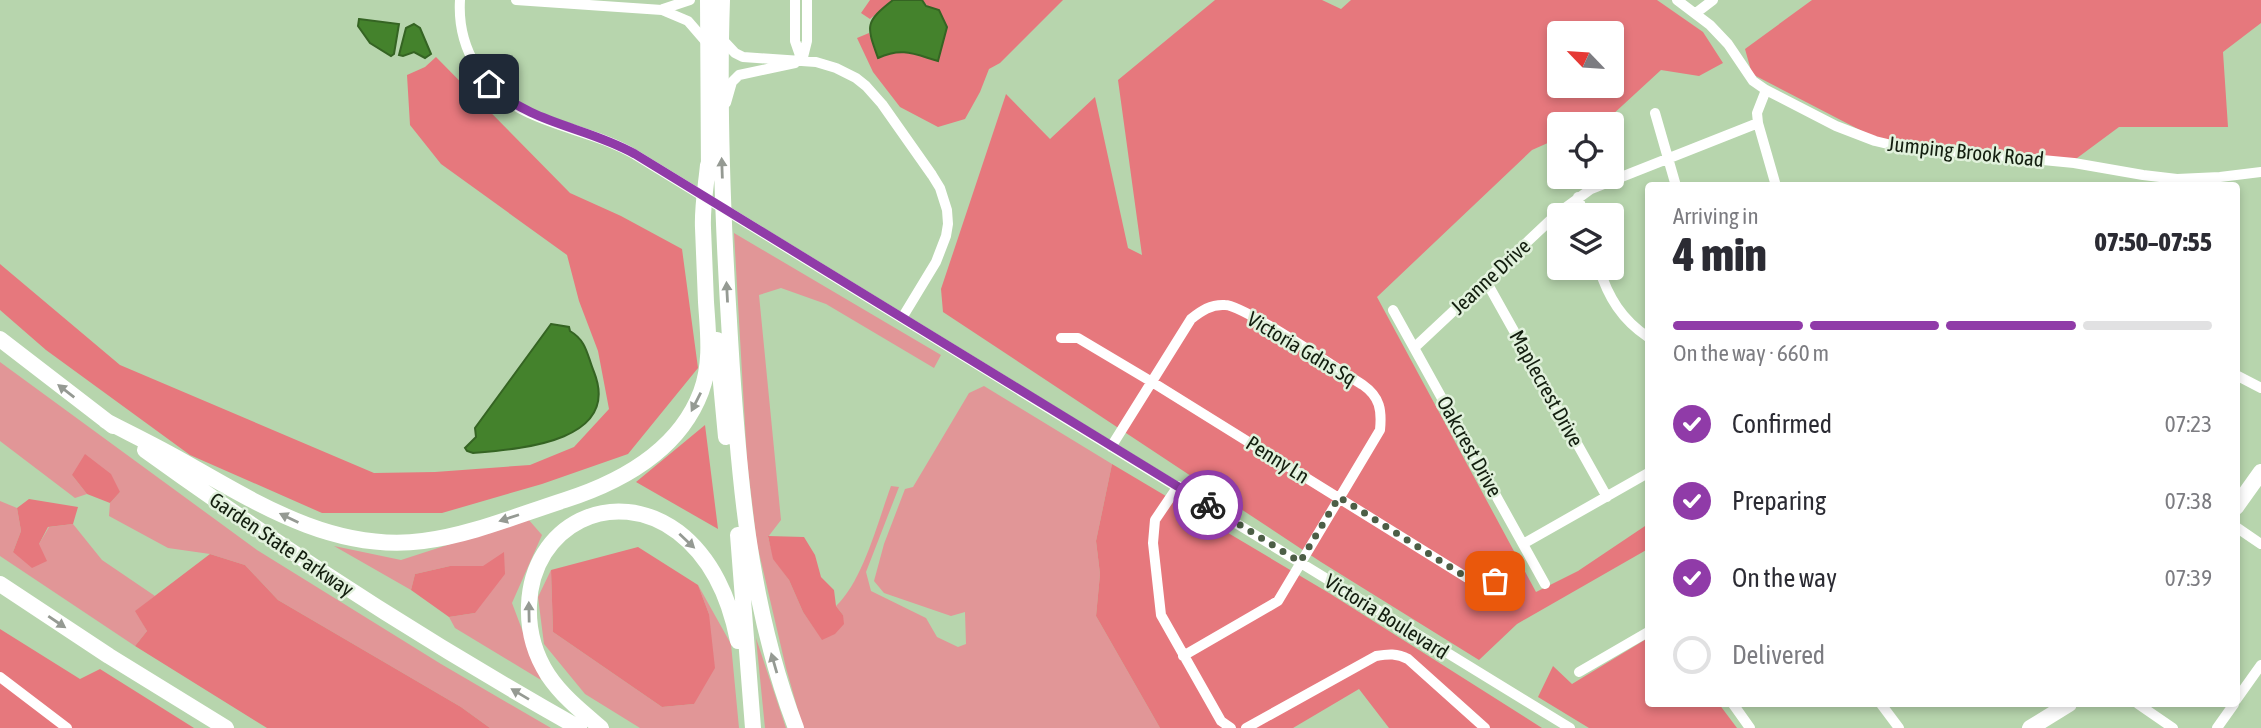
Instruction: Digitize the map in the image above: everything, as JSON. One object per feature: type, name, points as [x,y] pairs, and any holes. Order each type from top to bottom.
[{"type":"highway","points":[[708,0],[722,119],[726,260],[736,434],[749,542],[761,613],[796,728]]},
{"type":"highway","points":[[106,421],[299,523],[338,536],[366,541],[409,543],[450,537],[604,486],[638,467],[667,442],[691,411],[702,390],[709,346],[703,224],[714,40],[722,0]]},
{"type":"highway","points":[[708,165],[715,317],[726,436],[735,488]]},
{"type":"highway","name":"Garden State Parkway","points":[[0,339],[106,421],[225,507],[471,665],[579,728]]},
{"type":"highway","points":[[736,434],[735,488],[753,728]]},
{"type":"highway","points":[[2240,501],[2261,472]]},
{"type":"highway","points":[[601,728],[563,693],[548,675],[534,644],[528,609],[537,564],[548,545],[573,524],[593,516],[614,513],[645,516],[671,528],[692,545],[712,570],[722,589],[749,679]]},
{"type":"highway","points":[[0,584],[109,656],[226,728]]},
{"type":"highway","points":[[2030,728],[2064,707]]},
{"type":"street","name":"Victoria Boulevard","points":[[460,0],[461,30],[468,54],[484,78],[504,97],[527,112],[625,149],[1570,728]]},
{"type":"street","points":[[516,0],[662,10],[688,21],[743,57],[802,61],[836,68],[866,86],[882,104],[940,188],[947,217],[944,242],[936,262],[902,318]]},
{"type":"street","points":[[662,10],[690,0]]},
{"type":"street","points":[[794,0],[795,41],[802,61]]},
{"type":"street","points":[[802,61],[807,41],[807,0]]},
{"type":"street","name":"Jumping Brook Road","points":[[1677,0],[1710,25],[1728,44],[1754,81],[1766,90],[1860,136],[1896,146],[2064,162],[2177,182],[2261,172]]},
{"type":"street","points":[[1696,13],[1713,0]]},
{"type":"street","points":[[722,119],[730,88],[740,75],[802,61]]},
{"type":"street","points":[[1766,90],[1757,113],[1775,182]]},
{"type":"street","points":[[1655,113],[1675,182]]},
{"type":"street","name":"Jeanne Drive","points":[[1415,346],[1558,213],[1591,188],[1758,123]]},
{"type":"street","points":[[1578,197],[1580,203]]},
{"type":"street","points":[[1603,280],[1614,304],[1630,324],[1645,335]]},
{"type":"street","name":"Maplecrest Drive","points":[[1486,281],[1607,497]]},
{"type":"street","name":"Victoria Gdns Sq","points":[[1111,447],[1191,319],[1203,308],[1227,304],[1253,317],[1363,385],[1379,401],[1380,430],[1278,601],[1183,656]]},
{"type":"street","name":"Oakcrest Drive","points":[[1393,310],[1545,584]]},
{"type":"street","name":"Penny Ln","points":[[1061,338],[1079,338],[1469,579],[1478,583],[1495,581]]},
{"type":"street","points":[[2240,377],[2261,388]]},
{"type":"street","points":[[1523,544],[1645,475]]},
{"type":"street","points":[[1178,486],[1155,520],[1153,543],[1161,615],[1221,721],[1231,728]]},
{"type":"street","points":[[2240,530],[2261,544]]},
{"type":"street","points":[[1579,672],[1645,634]]},
{"type":"street","points":[[1246,728],[1376,656],[1399,654],[1485,728]]},
{"type":"street","points":[[2240,695],[2261,665]]},
{"type":"street","points":[[0,677],[67,728]]},
{"type":"street","points":[[1735,707],[1750,728]]},
{"type":"street","points":[[1883,707],[1899,728]]},
{"type":"street","points":[[2142,707],[2173,728]]},
{"type":"street","points":[[2217,728],[2232,707]]},
{"type":"shaded area","points":[[870,0],[893,0],[870,19],[861,13]]},
{"type":"shaded area","points":[[893,0],[922,0],[926,6],[939,10],[947,27],[938,61],[901,52],[878,58],[870,25],[877,14]]},
{"type":"shaded area","points":[[922,0],[1063,0],[1000,63],[989,69],[965,119],[938,127],[900,107],[873,72],[857,38],[869,33],[878,58],[901,52],[938,61],[947,27]]},
{"type":"shaded area","points":[[1215,0],[1322,0],[1341,9],[1351,0],[1657,0],[1703,32],[1723,63],[1699,76],[1661,70],[1615,112],[1547,112],[1547,143],[1532,150],[1377,297],[1536,592],[1578,571],[1645,526],[1645,551],[1517,624],[1479,660],[1321,562],[943,312],[941,289],[1006,94],[1050,139],[1095,97],[1128,248],[1142,255],[1118,80]]},
{"type":"shaded area","points":[[1812,0],[2261,0],[2261,23],[2223,52],[2228,127],[2119,127],[2069,164],[1885,143],[1752,74],[1745,49]]},
{"type":"shaded area","points":[[359,19],[399,24],[394,54],[391,56],[370,43],[358,26]]},
{"type":"shaded area","points":[[414,24],[420,28],[431,54],[425,58],[414,52],[399,55],[406,28]]},
{"type":"shaded area","points":[[436,57],[570,193],[621,216],[682,249],[698,368],[628,454],[542,484],[442,513],[322,513],[190,455],[46,350],[0,310],[0,264],[120,365],[374,473],[435,472],[530,465],[574,447],[609,409],[598,351],[579,301],[567,255],[441,164],[410,125],[407,75],[425,67]]},
{"type":"shaded area","points":[[734,233],[941,355],[934,368],[826,304],[781,288],[759,295],[781,520],[768,537],[774,559],[789,580],[803,612],[822,639],[835,633],[843,615],[836,606],[846,595],[862,566],[891,486],[899,487],[866,572],[871,591],[926,618],[937,637],[958,647],[966,644],[965,612],[951,616],[884,593],[874,581],[884,544],[905,489],[913,487],[969,393],[984,386],[1112,464],[1096,541],[1100,574],[1096,616],[1160,728],[803,728],[757,544],[747,460]]},
{"type":"shaded area","points":[[551,324],[569,327],[586,349],[599,396],[593,414],[580,428],[560,438],[514,449],[473,453],[467,451],[465,448],[476,437],[475,428]]},
{"type":"shaded area","points":[[0,362],[257,550],[441,664],[551,728],[490,728],[461,707],[278,600],[245,565],[210,554],[168,548],[109,516],[110,503],[120,492],[72,475],[87,494],[75,498],[0,441]]},
{"type":"shaded area","points":[[705,425],[718,529],[636,482]]},
{"type":"shaded area","points":[[85,454],[111,474],[120,492],[110,503],[87,494],[72,475]]},
{"type":"shaded area","points":[[1112,464],[1329,593],[1542,728],[1389,728],[1359,689],[1293,728],[1160,728],[1096,616],[1100,574],[1096,541]]},
{"type":"shaded area","points":[[29,499],[78,507],[73,524],[48,527],[39,544],[47,561],[32,568],[13,552],[21,531],[17,508]]},
{"type":"shaded area","points":[[0,501],[17,508],[21,531],[13,552],[39,544],[49,527],[73,524],[102,560],[155,596],[136,611],[147,631],[135,646],[0,556]]},
{"type":"shaded area","points":[[528,519],[542,535],[512,603],[541,680],[455,628],[449,617],[475,613],[483,566],[450,566],[415,574],[411,590],[334,546],[401,560]]},
{"type":"shaded area","points":[[768,536],[804,537],[815,555],[821,577],[834,590],[836,606],[843,615],[844,624],[835,634],[822,640],[803,612],[789,580],[773,559]]},
{"type":"shaded area","points":[[638,547],[698,585],[709,614],[715,668],[694,704],[662,707],[553,632],[551,570]]},
{"type":"shaded area","points":[[504,552],[505,574],[475,613],[449,617],[411,590],[415,574],[450,566],[483,566]]},
{"type":"shaded area","points":[[210,554],[245,565],[278,600],[461,707],[490,728],[267,728],[135,646],[147,631],[135,611]]},
{"type":"shaded area","points":[[551,570],[553,632],[662,707],[694,704],[709,614],[698,585],[731,644],[739,728],[640,728],[585,694],[544,644],[538,597]]},
{"type":"shaded area","points":[[0,629],[80,679],[100,669],[194,728],[0,728]]},
{"type":"shaded area","points":[[756,638],[786,728],[765,728]]},
{"type":"shaded area","points":[[1645,640],[1645,707],[1721,707],[1737,728],[1589,728],[1538,697],[1553,666],[1572,684]]},
{"type":"way so far","points":[[1208,505],[1300,562],[1339,497],[1469,579],[1478,583],[1495,581]]},
{"type":"route","points":[[489,84],[511,103],[527,112],[605,140],[635,154],[1208,505]]}]
